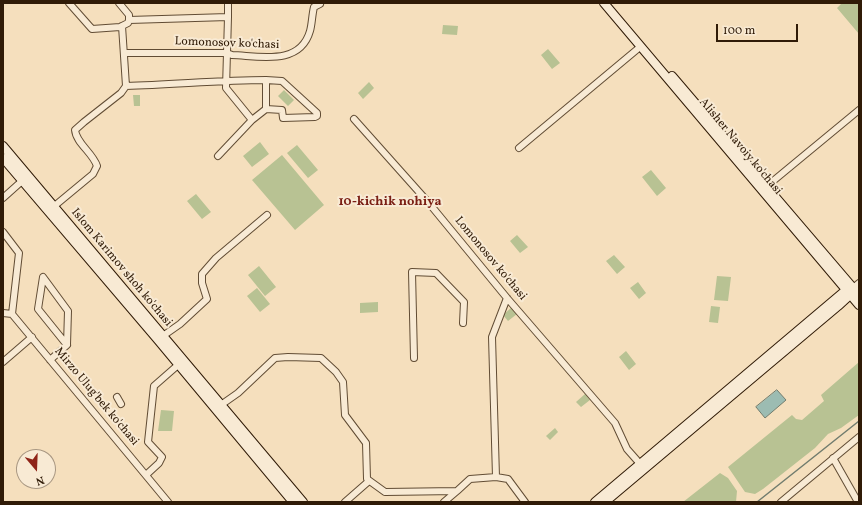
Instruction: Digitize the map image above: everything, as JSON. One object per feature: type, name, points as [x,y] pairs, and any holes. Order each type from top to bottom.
[{"type":"main road","name":"Alisher Navoiy ko'chasi","points":[[604,3],[640,47],[767,186],[854,290],[859,306]]},
{"type":"main road","name":"Alisher Navoiy ko'chasi","points":[[611,3],[833,274],[854,290]]},
{"type":"main road","name":"Islom Karimov shoh ko'chasi","points":[[3,146],[51,209],[218,407],[293,502]]},
{"type":"main road","name":"Islom Karimov shoh ko'chasi","points":[[3,158],[22,182],[51,209]]},
{"type":"main road","points":[[833,274],[838,286],[836,303]]},
{"type":"main road","points":[[605,502],[642,467],[836,303],[854,290]]},
{"type":"main road","points":[[836,303],[859,306]]},
{"type":"main road","name":"Islom Karimov shoh ko'chasi","points":[[160,338],[178,365],[218,407],[303,502]]},
{"type":"main road","points":[[595,502],[642,467]]},
{"type":"street","points":[[69,3],[92,29],[128,24],[129,14],[119,3]]},
{"type":"street","points":[[228,3],[226,88],[252,120]]},
{"type":"street","name":"Lomonosov ko'chasi","points":[[124,53],[227,53],[232,55],[283,57],[293,53],[303,46],[310,32],[316,5]]},
{"type":"street","name":"Lomonosov ko'chasi","points":[[129,20],[228,17]]},
{"type":"street","points":[[51,209],[93,174],[97,166],[93,157],[76,136],[75,130],[121,93],[126,86],[122,26]]},
{"type":"street","points":[[519,148],[640,47]]},
{"type":"street","points":[[126,86],[227,80],[282,81],[317,113],[318,116],[315,117],[283,118],[282,110],[266,109],[252,120],[218,156]]},
{"type":"street","points":[[266,80],[266,109]]},
{"type":"street","points":[[767,186],[859,110]]},
{"type":"street","name":"Lomonosov ko'chasi","points":[[354,119],[428,202],[507,298],[615,423],[627,448],[642,467]]},
{"type":"street","points":[[3,198],[22,182]]},
{"type":"street","points":[[160,338],[180,324],[207,299],[202,283],[202,274],[216,258],[266,215]]},
{"type":"street","points":[[3,232],[19,252],[12,314],[3,313]]},
{"type":"street","points":[[414,358],[412,272],[436,273],[464,302],[463,323]]},
{"type":"street","points":[[50,360],[67,345],[68,311],[43,277],[38,309],[67,345]]},
{"type":"street","points":[[496,477],[492,337],[507,298]]},
{"type":"street","name":"Mirzo Ulug'bek ko'chasi","points":[[12,314],[168,502]]},
{"type":"street","points":[[3,362],[32,337]]},
{"type":"street","points":[[218,407],[238,393],[275,358],[320,358],[336,372],[343,382],[345,415],[366,443],[367,479],[369,481],[385,492],[457,491]]},
{"type":"street","points":[[146,476],[159,463],[162,457],[148,442],[154,386],[178,365]]},
{"type":"street","points":[[117,398],[121,404]]},
{"type":"street","points":[[782,502],[859,437]]},
{"type":"street","points":[[833,458],[858,502]]},
{"type":"street","points":[[444,502],[470,479],[496,477],[508,480],[525,502]]},
{"type":"street","points":[[345,502],[369,481]]},
{"type":"green space","points":[[842,3],[859,3],[859,34],[837,8]]},
{"type":"green space","points":[[443,25],[458,26],[457,35],[442,34]]},
{"type":"green space","points":[[548,49],[560,63],[552,69],[541,55]]},
{"type":"green space","points":[[369,82],[374,88],[363,99],[358,93]]},
{"type":"green space","points":[[284,90],[294,100],[288,106],[278,96]]},
{"type":"green space","points":[[133,95],[140,95],[140,106],[134,106]]},
{"type":"green space","points":[[260,142],[269,154],[252,167],[243,156]]},
{"type":"green space","points":[[297,145],[318,170],[308,178],[287,153]]},
{"type":"green space","points":[[282,155],[324,205],[295,230],[252,180]]},
{"type":"green space","points":[[651,170],[666,188],[657,196],[642,177]]},
{"type":"green space","points":[[196,194],[211,212],[202,219],[187,201]]},
{"type":"green space","points":[[517,235],[528,247],[520,253],[510,241]]},
{"type":"green space","points":[[614,255],[625,267],[617,274],[606,261]]},
{"type":"green space","points":[[259,266],[276,287],[265,296],[248,275]]},
{"type":"green space","points":[[717,276],[731,277],[728,301],[714,300]]},
{"type":"green space","points":[[638,282],[646,293],[639,299],[630,288]]},
{"type":"green space","points":[[257,288],[270,304],[260,312],[247,296]]},
{"type":"green space","points":[[378,302],[378,312],[360,313],[360,303]]},
{"type":"green space","points":[[711,306],[720,307],[718,323],[709,322]]},
{"type":"green space","points":[[512,307],[517,314],[508,321],[503,315]]},
{"type":"green space","points":[[626,351],[636,364],[629,370],[619,357]]},
{"type":"green space","points":[[859,362],[859,415],[841,428],[828,434],[815,448],[763,489],[755,494],[745,492],[728,467],[792,415],[796,419],[802,420],[824,401],[821,395]]},
{"type":"green space","points":[[585,394],[590,400],[581,407],[576,402]]},
{"type":"green space","points":[[161,410],[174,411],[172,431],[158,431]]},
{"type":"green space","points":[[555,428],[558,432],[550,440],[546,436]]},
{"type":"green space","points":[[720,473],[728,478],[737,491],[736,502],[683,502]]},
{"type":"water","points":[[777,390],[786,400],[765,418],[756,407]]},
{"type":"waterway","points":[[757,502],[859,421]]},
{"type":"district","name":"10-kichik nohiya","points":[[390,203]]}]
